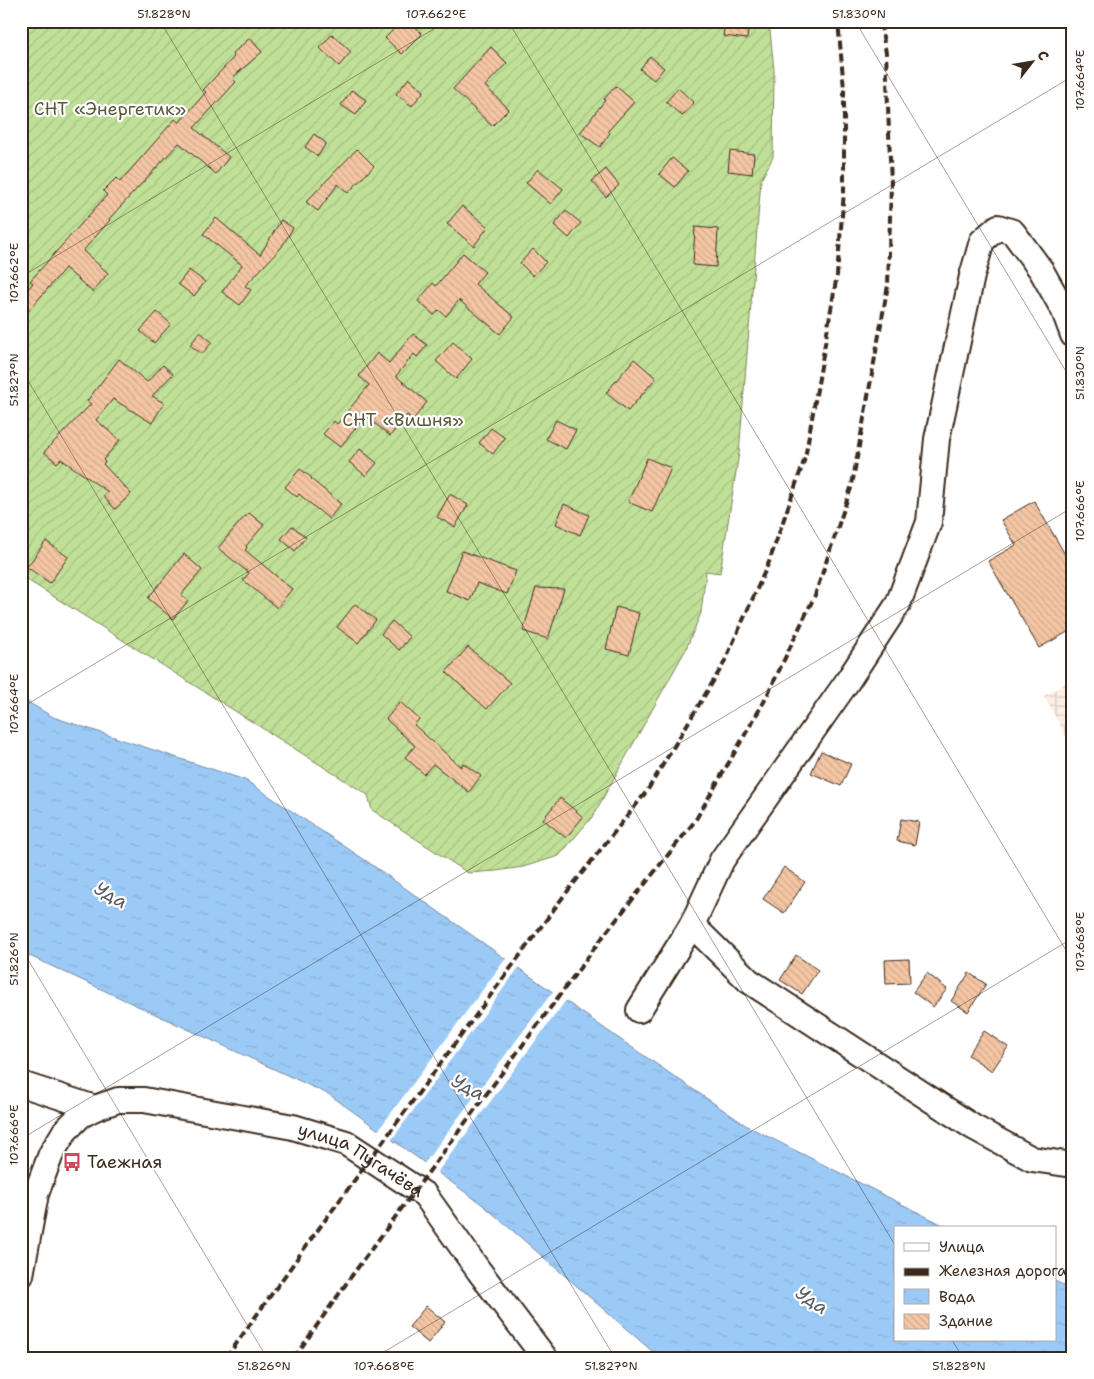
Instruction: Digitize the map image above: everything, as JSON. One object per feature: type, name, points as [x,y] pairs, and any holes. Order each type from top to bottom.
[{"type":"street","points":[[639,1010],[692,925],[722,860],[847,682],[898,604],[929,522],[937,439],[972,276],[982,241],[998,228],[1013,232],[1041,270],[1064,311],[1073,336]]},
{"type":"street","points":[[692,925],[749,981],[973,1127],[1032,1159],[1073,1165]]},
{"type":"street","points":[[21,1084],[96,1108]]},
{"type":"street","name":"улица Пугачёва","points":[[21,1275],[36,1194],[51,1154],[65,1131],[80,1116],[96,1108],[118,1100],[144,1100],[293,1127],[346,1143],[425,1195],[479,1271],[545,1358]]},
{"type":"shaded area","points":[[1073,679],[1073,749],[1044,696]]},
{"type":"green space","name":"СНТ «Вишня»","points":[[21,21],[769,21],[774,70],[773,157],[761,180],[739,453],[720,573],[706,571],[701,613],[686,649],[593,816],[559,856],[523,867],[468,873],[372,810],[368,795],[21,576]]},
{"type":"water","name":"Уда","points":[[21,698],[53,717],[245,780],[365,860],[747,1126],[945,1226],[894,1226],[894,1342],[1056,1342],[1056,1282],[1073,1290],[1073,1358],[660,1358],[483,1205],[330,1095],[21,952]]},
{"type":"pier","points":[[507,957],[520,966],[390,1142],[377,1132]]},
{"type":"pier","points":[[554,990],[567,999],[436,1174],[423,1165]]},
{"type":"building","points":[[402,21],[410,21],[422,34],[402,54],[385,38]]},
{"type":"building","points":[[725,21],[749,21],[747,39],[723,36]]},
{"type":"building","points":[[332,34],[351,52],[339,66],[320,48]]},
{"type":"building","points":[[250,38],[262,52],[232,78],[236,82],[194,128],[229,157],[216,174],[179,143],[109,219],[83,251],[108,273],[93,292],[65,268],[21,320],[21,297],[33,283],[30,281],[107,195],[103,191],[116,178],[120,182],[175,119],[179,123],[206,92],[203,90],[234,57],[232,54]]},
{"type":"building","points":[[491,47],[507,63],[485,86],[509,109],[492,126],[453,89]]},
{"type":"building","points":[[650,56],[664,68],[654,80],[640,69]]},
{"type":"building","points":[[409,78],[424,91],[412,106],[396,94]]},
{"type":"building","points":[[616,86],[634,102],[608,131],[610,133],[600,147],[580,133],[604,99]]},
{"type":"building","points":[[678,88],[694,103],[682,116],[666,102]]},
{"type":"building","points":[[352,90],[366,100],[356,115],[341,105]]},
{"type":"building","points":[[314,134],[326,143],[318,156],[305,147]]},
{"type":"building","points":[[357,149],[374,166],[348,193],[338,184],[318,211],[306,202]]},
{"type":"building","points":[[730,151],[754,154],[752,174],[728,171]]},
{"type":"building","points":[[672,158],[688,171],[675,187],[659,174]]},
{"type":"building","points":[[538,169],[563,189],[551,204],[526,183]]},
{"type":"building","points":[[606,169],[619,185],[606,197],[592,181]]},
{"type":"building","points":[[462,206],[488,227],[474,246],[447,224]]},
{"type":"building","points":[[566,211],[581,223],[569,238],[554,225]]},
{"type":"building","points":[[216,218],[260,255],[281,220],[293,228],[281,248],[245,286],[251,290],[240,305],[222,292],[242,265],[203,234]]},
{"type":"building","points":[[695,227],[718,229],[716,267],[693,265]]},
{"type":"building","points":[[533,249],[546,262],[533,276],[520,263]]},
{"type":"building","points":[[463,253],[485,272],[475,284],[514,317],[500,334],[459,300],[446,316],[439,310],[434,315],[418,301],[433,283],[436,286]]},
{"type":"building","points":[[189,270],[205,282],[194,296],[178,284]]},
{"type":"building","points":[[157,312],[171,324],[154,343],[140,331]]},
{"type":"building","points":[[200,332],[212,342],[202,354],[190,345]]},
{"type":"building","points":[[413,334],[427,345],[417,357],[414,354],[396,376],[427,402],[413,420],[407,415],[390,436],[366,416],[340,447],[323,434],[334,421],[337,424],[369,385],[359,376],[377,353],[389,363]]},
{"type":"building","points":[[453,342],[472,359],[456,379],[436,361]]},
{"type":"building","points":[[119,359],[147,382],[163,365],[173,374],[152,396],[164,403],[152,423],[113,399],[96,420],[120,440],[103,460],[105,462],[103,464],[131,494],[115,509],[103,496],[108,492],[61,459],[57,463],[44,452],[91,404],[87,401]]},
{"type":"building","points":[[634,359],[656,378],[628,411],[606,393]]},
{"type":"building","points":[[556,420],[576,430],[566,449],[546,439]]},
{"type":"building","points":[[491,428],[505,438],[493,454],[479,443]]},
{"type":"building","points":[[360,449],[377,463],[366,476],[349,462]]},
{"type":"building","points":[[647,458],[671,468],[652,512],[628,502]]},
{"type":"building","points":[[300,469],[341,504],[329,519],[299,494],[297,497],[285,487]]},
{"type":"building","points":[[450,494],[468,505],[455,527],[437,517]]},
{"type":"building","points":[[1034,501],[1073,568],[1073,629],[1039,648],[988,561],[1016,545],[1001,520]]},
{"type":"building","points":[[564,504],[589,515],[580,535],[556,524]]},
{"type":"building","points":[[249,513],[264,525],[246,546],[245,550],[292,589],[277,608],[243,580],[249,573],[218,548]]},
{"type":"building","points":[[292,526],[306,537],[295,551],[281,539]]},
{"type":"building","points":[[46,541],[68,557],[50,583],[27,567]]},
{"type":"building","points":[[462,551],[516,571],[507,594],[477,583],[470,601],[446,591]]},
{"type":"building","points":[[184,554],[202,570],[181,595],[188,601],[173,619],[148,598]]},
{"type":"building","points":[[536,588],[564,589],[548,639],[523,631]]},
{"type":"building","points":[[355,604],[376,620],[358,643],[337,627]]},
{"type":"building","points":[[616,607],[639,613],[629,655],[606,649]]},
{"type":"building","points":[[392,621],[410,637],[399,650],[381,634]]},
{"type":"building","points":[[468,647],[510,683],[487,709],[446,672]]},
{"type":"building","points":[[400,702],[419,719],[414,725],[461,767],[463,763],[481,776],[469,792],[433,764],[424,774],[405,757],[415,746],[386,719]]},
{"type":"building","points":[[821,751],[851,764],[841,786],[811,773]]},
{"type":"building","points":[[560,798],[583,817],[566,838],[543,819]]},
{"type":"building","points":[[901,819],[919,822],[915,845],[897,841]]},
{"type":"building","points":[[784,867],[805,882],[784,913],[763,899]]},
{"type":"building","points":[[796,955],[818,970],[802,994],[780,980]]},
{"type":"building","points":[[909,959],[910,983],[886,984],[885,960]]},
{"type":"building","points":[[927,973],[947,989],[933,1007],[913,992]]},
{"type":"building","points":[[969,973],[986,984],[968,1012],[951,1001]]},
{"type":"building","points":[[984,1031],[1008,1047],[992,1071],[968,1055]]},
{"type":"building","points":[[426,1306],[445,1322],[428,1343],[409,1327]]},
{"type":"railway","points":[[226,1358],[306,1246],[563,897],[647,791],[723,665],[769,562],[805,458],[837,275],[844,192],[844,89],[838,21]]},
{"type":"railway","points":[[294,1358],[353,1274],[605,934],[695,821],[765,700],[815,595],[852,485],[888,285],[891,185],[886,53],[880,21]]},
{"type":"place","name":"Таежная","points":[[72,1162]]},
{"type":"park label","name":"СНТ «Энергетик»","points":[[110,109]]}]
